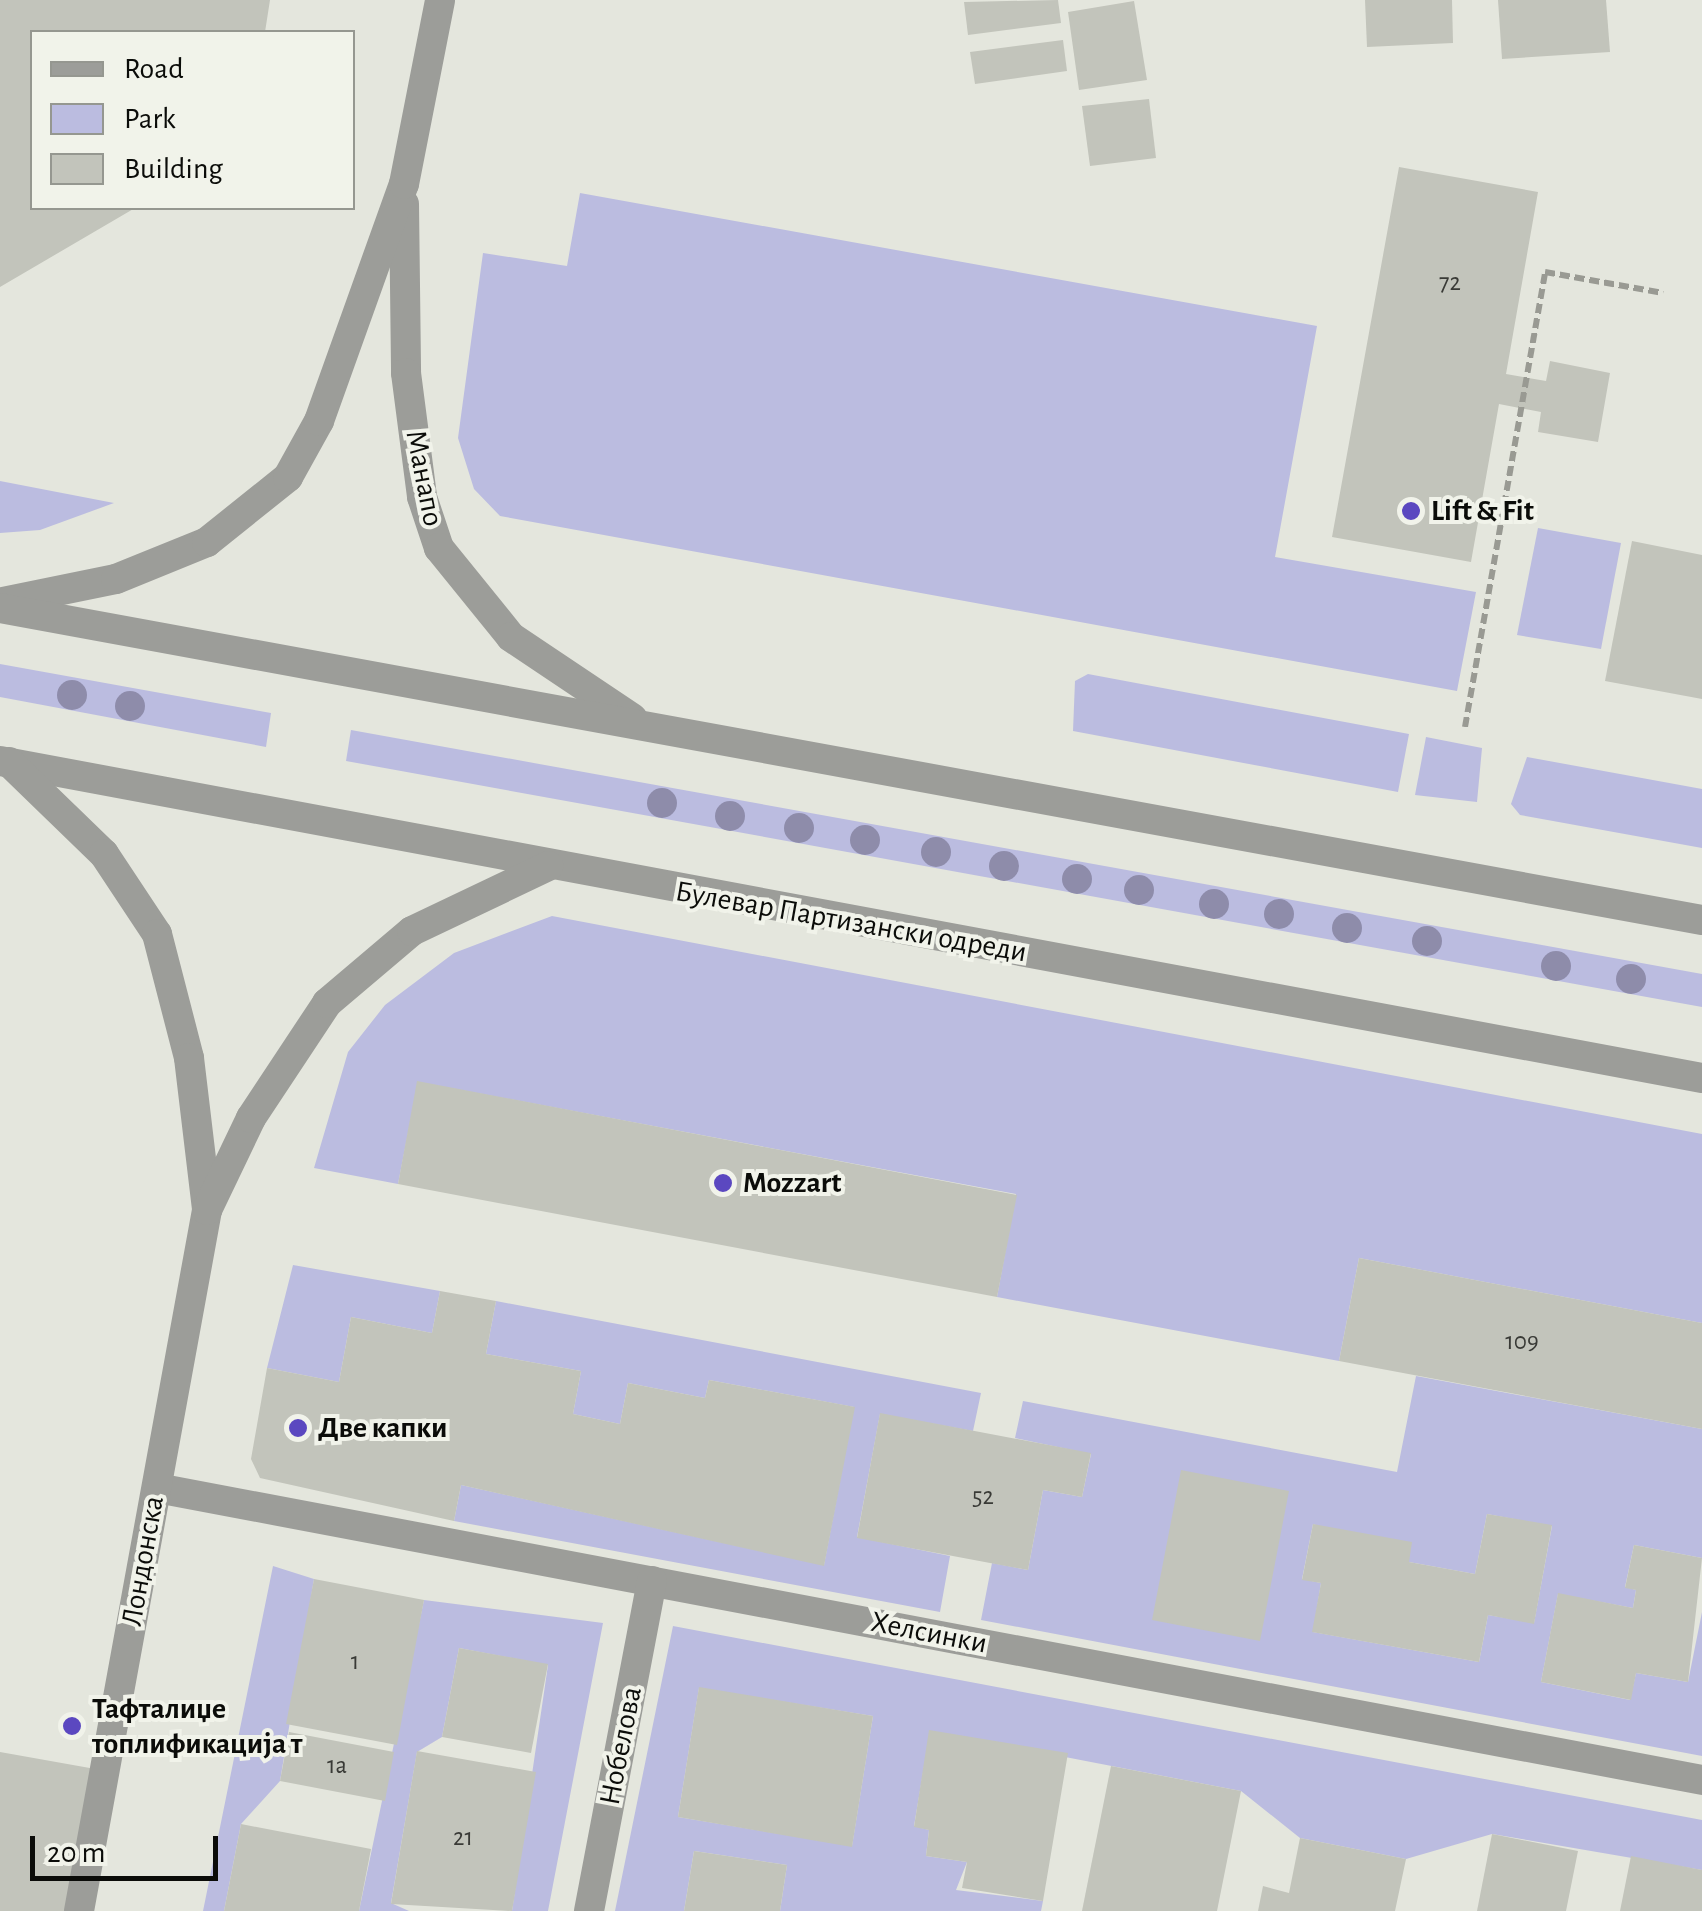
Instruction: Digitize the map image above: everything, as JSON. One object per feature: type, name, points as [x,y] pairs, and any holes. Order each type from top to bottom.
[{"type":"street","name":"Манапо","points":[[0,605],[116,579],[206,542],[266,503],[319,421],[404,184],[440,0]]},
{"type":"street","name":"Манапо","points":[[404,184],[406,373],[422,498],[439,548],[511,637],[652,730]]},
{"type":"street","points":[[0,605],[652,730],[1702,920]]},
{"type":"street","name":"Булевар Партизански одреди","points":[[4,761],[548,866],[1702,1078]]},
{"type":"street","name":"Лондонска","points":[[4,761],[104,854],[158,934],[189,1058],[207,1210]]},
{"type":"street","name":"Лондонска","points":[[80,1911],[207,1210],[251,1118],[327,1003],[412,931],[548,866]]},
{"type":"street","name":"Хелсинки","points":[[157,1488],[1702,1780]]},
{"type":"street","name":"Нобелова","points":[[590,1911],[652,1581]]},
{"type":"path","points":[[1465,727],[1545,272],[1663,293]]},
{"type":"green space","points":[[580,193],[1317,326],[1275,557],[1476,592],[1457,691],[500,516],[474,489],[458,438],[483,253],[567,266]]},
{"type":"green space","points":[[0,481],[114,503],[40,530],[0,533]]},
{"type":"green space","points":[[1538,528],[1621,543],[1601,649],[1517,635]]},
{"type":"green space","points":[[0,664],[271,713],[266,747],[0,697]]},
{"type":"green space","points":[[1088,674],[1409,734],[1398,792],[1073,731],[1075,681]]},
{"type":"green space","points":[[351,730],[1702,974],[1702,1007],[346,761]]},
{"type":"green space","points":[[1426,737],[1482,748],[1477,802],[1415,795]]},
{"type":"green space","points":[[1527,757],[1702,789],[1702,848],[1520,815],[1511,804]]},
{"type":"green space","points":[[552,916],[1702,1134],[1702,1323],[1359,1258],[1339,1361],[997,1297],[1016,1194],[418,1082],[398,1184],[314,1168],[348,1052],[385,1005],[454,953]]},
{"type":"green space","points":[[293,1265],[440,1291],[432,1333],[351,1317],[339,1382],[267,1368]]},
{"type":"green space","points":[[496,1301],[981,1393],[973,1431],[880,1414],[857,1537],[950,1556],[940,1612],[454,1521],[461,1485],[824,1565],[854,1407],[709,1380],[705,1398],[628,1383],[620,1424],[573,1414],[581,1371],[486,1354]]},
{"type":"green space","points":[[1416,1376],[1702,1429],[1702,1558],[1634,1545],[1625,1587],[1636,1590],[1633,1608],[1558,1594],[1541,1682],[1630,1700],[1636,1673],[1688,1682],[1702,1612],[1702,1756],[981,1620],[992,1563],[1028,1570],[1043,1490],[1082,1497],[1091,1454],[1015,1438],[1023,1401],[1397,1472]],"holes":[[[1487,1514],[1552,1526],[1534,1623],[1488,1615],[1479,1662],[1313,1632],[1321,1583],[1302,1579],[1313,1524],[1409,1562],[1475,1574]]]},
{"type":"green space","points":[[273,1566],[314,1579],[280,1781],[241,1824],[224,1911],[203,1911]]},
{"type":"green space","points":[[424,1600],[603,1623],[548,1911],[512,1911],[548,1665],[459,1648],[442,1737],[417,1752],[391,1903],[409,1911],[359,1911]]},
{"type":"green space","points":[[673,1626],[1702,1820],[1702,1870],[1492,1834],[1406,1859],[1300,1838],[1241,1791],[930,1731],[914,1826],[929,1830],[926,1856],[967,1862],[956,1890],[1043,1901],[1041,1911],[780,1911],[787,1865],[694,1851],[684,1911],[615,1911]],"holes":[[[699,1688],[873,1716],[852,1846],[678,1817]]]},
{"type":"building","points":[[0,0],[270,0],[265,30],[30,30],[30,210],[132,210],[0,287]]},
{"type":"building","points":[[1058,0],[1061,23],[968,35],[964,2]]},
{"type":"building","points":[[1365,0],[1452,0],[1453,43],[1367,47]]},
{"type":"building","points":[[1498,0],[1606,0],[1610,52],[1502,59]]},
{"type":"building","points":[[1134,1],[1147,80],[1079,90],[1068,12]]},
{"type":"building","points":[[1063,40],[1067,71],[975,84],[970,52]]},
{"type":"building","points":[[1149,99],[1156,158],[1090,166],[1082,106]]},
{"type":"building","points":[[1399,167],[1538,192],[1506,374],[1546,381],[1550,361],[1610,373],[1598,442],[1538,432],[1541,412],[1499,404],[1471,562],[1332,537]]},
{"type":"building","points":[[1632,541],[1702,555],[1702,699],[1605,681]]},
{"type":"building","points":[[417,1081],[1017,1195],[997,1297],[398,1184]]},
{"type":"building","points":[[1359,1258],[1702,1323],[1702,1429],[1339,1361]]},
{"type":"building","points":[[440,1291],[496,1301],[486,1354],[581,1371],[573,1414],[620,1424],[628,1383],[705,1398],[709,1380],[855,1407],[824,1566],[461,1485],[454,1521],[260,1478],[251,1459],[267,1368],[339,1382],[351,1317],[432,1333]]},
{"type":"building","points":[[880,1413],[1091,1453],[1082,1497],[1043,1490],[1028,1570],[857,1538]]},
{"type":"building","points":[[1181,1470],[1289,1491],[1260,1641],[1152,1620]]},
{"type":"building","points":[[1487,1514],[1552,1525],[1534,1624],[1488,1615],[1479,1662],[1312,1632],[1321,1583],[1302,1580],[1313,1524],[1412,1542],[1409,1562],[1475,1574]]},
{"type":"building","points":[[1634,1545],[1702,1558],[1688,1682],[1636,1673],[1631,1700],[1541,1682],[1558,1593],[1633,1608],[1636,1590],[1625,1588]]},
{"type":"building","points":[[314,1579],[424,1600],[397,1745],[286,1724]]},
{"type":"building","points":[[459,1648],[548,1664],[531,1753],[442,1737]]},
{"type":"building","points":[[699,1687],[873,1716],[852,1847],[678,1817]]},
{"type":"building","points":[[929,1730],[1068,1753],[1043,1901],[962,1888],[967,1862],[926,1856],[929,1830],[914,1827]]},
{"type":"building","points":[[289,1732],[394,1752],[385,1801],[280,1781]]},
{"type":"building","points":[[417,1751],[536,1772],[512,1911],[391,1904]]},
{"type":"building","points":[[0,1752],[101,1770],[79,1911],[0,1911]]},
{"type":"building","points":[[1111,1766],[1241,1791],[1217,1911],[1082,1911]]},
{"type":"building","points":[[241,1824],[371,1849],[359,1911],[224,1911]]},
{"type":"building","points":[[1492,1834],[1578,1851],[1566,1911],[1477,1911]]},
{"type":"building","points":[[1300,1838],[1406,1859],[1395,1911],[1258,1911],[1263,1886],[1289,1893]]},
{"type":"building","points":[[694,1851],[787,1865],[780,1911],[684,1911]]},
{"type":"building","points":[[1631,1856],[1702,1870],[1702,1911],[1620,1911]]},
{"type":"place","name":"Lift & Fit","points":[[1411,511]]},
{"type":"place","name":"Mozzart","points":[[723,1183]]},
{"type":"place","name":"Две капки","points":[[298,1428]]},
{"type":"place","name":"Тафталиџе топлификација т","points":[[72,1726]]}]
